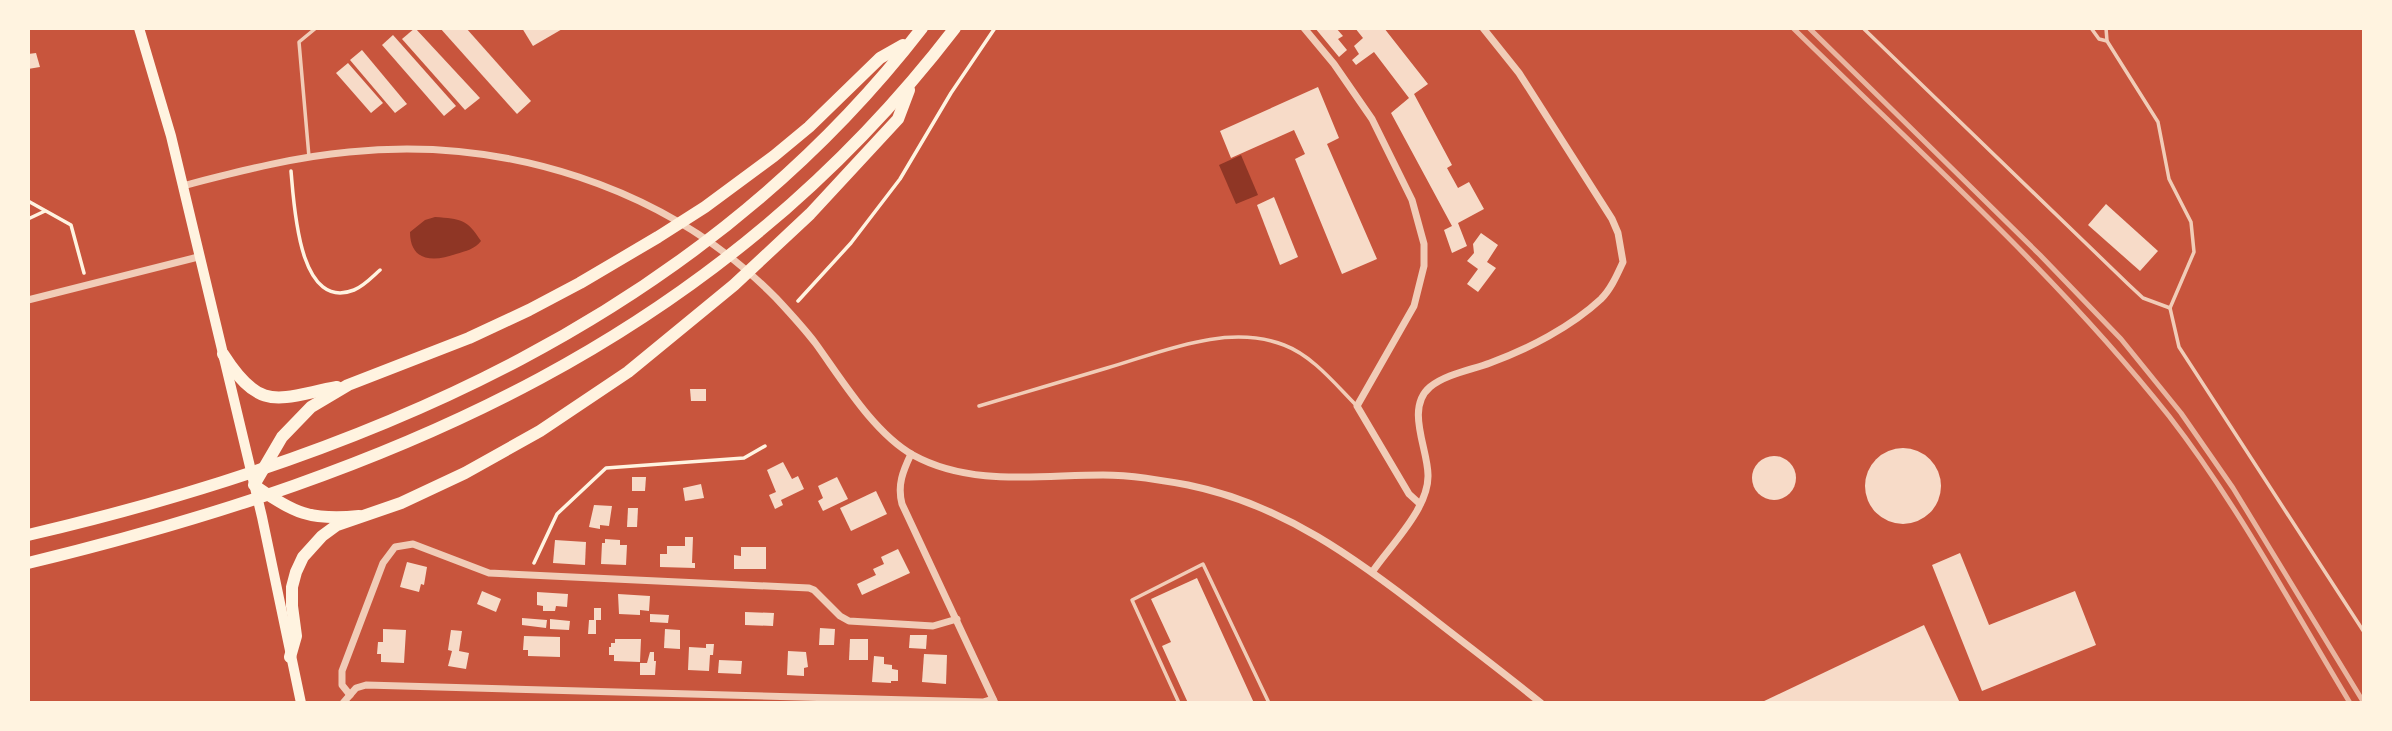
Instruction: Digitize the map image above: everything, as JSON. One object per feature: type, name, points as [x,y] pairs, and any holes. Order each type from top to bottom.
[{"type":"highway","points":[[28,535],[125,511],[280,463],[394,420],[526,358],[631,295],[727,224],[842,119],[922,28]]},
{"type":"highway","points":[[28,563],[144,533],[286,489],[415,439],[544,378],[666,303],[762,229],[822,177],[864,135],[955,28]]},
{"type":"highway","points":[[223,354],[244,383],[254,391],[285,399],[348,385],[469,338],[580,283],[705,207],[809,127],[880,58],[913,39]]},
{"type":"highway","points":[[290,657],[296,636],[292,587],[303,557],[322,536],[359,516],[401,503],[465,473],[540,431],[628,372],[734,285],[810,214],[898,119],[913,80]]},
{"type":"highway","points":[[348,385],[298,418],[277,443],[254,485],[292,509],[318,518],[359,516]]},
{"type":"main road","points":[[139,28],[171,136],[262,517],[301,703]]},
{"type":"street","points":[[1304,28],[1334,64],[1372,118],[1412,200],[1424,244],[1424,266],[1414,306],[1357,406],[1409,494],[1420,504]]},
{"type":"street","points":[[1373,571],[1420,504],[1428,475],[1419,408],[1428,389],[1443,379],[1505,357],[1565,326],[1603,298],[1623,262],[1618,233],[1612,219],[1519,73],[1483,28]]},
{"type":"street","points":[[182,186],[309,157],[387,149],[425,149],[504,157],[608,186],[695,233],[766,288],[797,319],[853,397],[911,454],[964,474],[1014,477],[1110,475],[1213,491],[1251,503],[1296,524],[1373,571],[1541,703]]},
{"type":"street","points":[[28,300],[198,257]]},
{"type":"street","points":[[343,703],[356,688],[366,685],[994,701],[900,496],[902,472],[911,454]]},
{"type":"street","points":[[350,695],[342,685],[342,670],[383,563],[394,547],[413,544],[489,573],[809,588],[849,621],[933,625],[957,619]]},
{"type":"lane","points":[[309,157],[299,42],[316,28]]},
{"type":"lane","points":[[1863,28],[2143,298],[2170,308]]},
{"type":"lane","points":[[2091,28],[2099,40],[2107,41]]},
{"type":"lane","points":[[2106,28],[2107,41],[2158,122],[2169,179],[2191,222],[2194,253],[2170,308],[2179,347],[2364,632]]},
{"type":"lane","points":[[979,406],[1199,341],[1259,337],[1285,345],[1303,356],[1325,373],[1357,406]]},
{"type":"lane","points":[[1178,703],[1132,600],[1203,564],[1269,703]]},
{"type":"path","points":[[798,301],[851,243],[901,179],[951,93],[995,28]]},
{"type":"path","points":[[290,162],[297,232],[302,252],[313,276],[323,286],[340,293],[355,289],[380,270]]},
{"type":"path","points":[[28,201],[71,225],[87,286]]},
{"type":"path","points":[[28,219],[45,211]]},
{"type":"path","points":[[529,575],[557,514],[606,468],[744,458],[765,446]]},
{"type":"shaded area","points":[[1241,155],[1258,195],[1236,204],[1219,165]]},
{"type":"shaded area","points":[[435,217],[451,218],[467,224],[481,241],[470,249],[448,257],[432,258],[419,254],[411,242],[410,232],[425,220]]},
{"type":"building","points":[[415,28],[480,98],[465,110],[402,39]]},
{"type":"building","points":[[440,28],[466,28],[531,101],[517,114]]},
{"type":"building","points":[[522,28],[564,28],[533,46]]},
{"type":"building","points":[[1315,28],[1336,28],[1343,36],[1338,39],[1347,50],[1339,57]]},
{"type":"building","points":[[1355,28],[1384,28],[1428,84],[1414,94],[1452,165],[1447,168],[1458,188],[1469,182],[1484,209],[1458,223],[1467,246],[1452,253],[1444,230],[1452,226],[1391,113],[1409,98],[1374,52],[1356,65],[1352,60],[1359,54],[1354,46],[1363,38]]},
{"type":"building","points":[[393,35],[456,106],[444,116],[382,45]]},
{"type":"building","points":[[362,50],[407,104],[395,113],[350,60]]},
{"type":"building","points":[[36,53],[40,67],[28,69],[28,54]]},
{"type":"building","points":[[348,63],[383,103],[371,113],[336,73]]},
{"type":"building","points":[[1318,87],[1339,138],[1327,144],[1377,259],[1342,274],[1295,159],[1305,154],[1294,130],[1231,158],[1220,131]]},
{"type":"building","points":[[1274,197],[1298,257],[1280,265],[1257,205]]},
{"type":"building","points":[[2106,204],[2158,251],[2140,271],[2088,225]]},
{"type":"building","points":[[1481,233],[1498,245],[1487,262],[1496,268],[1478,292],[1467,284],[1478,269],[1467,261],[1474,253],[1473,244]]},
{"type":"building","points":[[690,389],[706,389],[706,401],[691,401]]},
{"type":"building","points":[[1903,448],[1917,451],[1930,459],[1938,472],[1941,486],[1938,500],[1930,513],[1917,521],[1903,524],[1889,521],[1876,513],[1868,500],[1865,486],[1868,472],[1876,459],[1889,451]]},
{"type":"building","points":[[1774,456],[1789,463],[1796,478],[1789,493],[1774,500],[1759,493],[1752,478],[1759,463]]},
{"type":"building","points":[[783,462],[792,479],[798,476],[804,489],[781,500],[783,505],[775,509],[769,495],[776,492],[767,470]]},
{"type":"building","points":[[632,477],[646,477],[645,491],[632,491]]},
{"type":"building","points":[[837,477],[848,499],[823,511],[818,501],[823,498],[818,486]]},
{"type":"building","points":[[701,484],[704,498],[685,501],[683,488]]},
{"type":"building","points":[[876,491],[887,514],[851,531],[840,508]]},
{"type":"building","points":[[594,505],[612,506],[609,526],[600,525],[600,529],[589,527]]},
{"type":"building","points":[[628,508],[638,508],[637,527],[627,527]]},
{"type":"building","points":[[685,537],[693,537],[692,563],[695,563],[695,568],[660,567],[660,554],[667,554],[667,546],[685,546]]},
{"type":"building","points":[[605,539],[620,540],[620,545],[627,545],[626,565],[601,564],[602,543],[605,543]]},
{"type":"building","points":[[555,540],[586,542],[585,565],[553,563]]},
{"type":"building","points":[[741,547],[766,547],[766,569],[734,569],[734,555],[741,556]]},
{"type":"building","points":[[898,549],[910,573],[862,595],[857,584],[876,575],[873,569],[884,564],[881,557]]},
{"type":"building","points":[[1960,553],[1989,625],[2075,591],[2096,645],[1982,691],[1932,565]]},
{"type":"building","points":[[407,562],[427,567],[424,585],[421,584],[419,592],[400,587]]},
{"type":"building","points":[[1197,578],[1254,703],[1188,703],[1162,646],[1171,642],[1151,599]]},
{"type":"building","points":[[482,591],[501,599],[496,612],[477,604]]},
{"type":"building","points":[[537,592],[568,594],[567,607],[556,606],[555,611],[543,611],[543,606],[537,605]]},
{"type":"building","points":[[618,594],[650,596],[649,611],[640,610],[640,615],[619,614]]},
{"type":"building","points":[[594,608],[601,608],[601,620],[596,620],[596,634],[588,634],[589,620],[594,620]]},
{"type":"building","points":[[745,612],[774,613],[773,626],[745,625]]},
{"type":"building","points":[[650,614],[669,615],[668,623],[650,622]]},
{"type":"building","points":[[522,618],[547,620],[546,628],[522,625]]},
{"type":"building","points":[[550,619],[570,621],[569,630],[550,629]]},
{"type":"building","points":[[1924,625],[1960,703],[1760,703]]},
{"type":"building","points":[[820,628],[835,629],[834,645],[819,645]]},
{"type":"building","points":[[383,629],[406,630],[404,663],[381,662],[381,654],[377,654],[378,642],[383,642]]},
{"type":"building","points":[[665,629],[680,630],[680,649],[664,648]]},
{"type":"building","points":[[451,630],[462,631],[459,651],[469,653],[466,669],[448,666],[452,651],[448,650]]},
{"type":"building","points":[[910,635],[927,635],[926,649],[909,648]]},
{"type":"building","points":[[524,636],[560,637],[560,657],[528,656],[528,650],[523,650]]},
{"type":"building","points":[[615,639],[641,639],[640,662],[614,661],[614,655],[609,655],[609,647],[611,643],[615,643]]},
{"type":"building","points":[[850,639],[868,639],[868,660],[849,660]]},
{"type":"building","points":[[706,644],[714,644],[709,671],[688,670],[689,647],[706,648]]},
{"type":"building","points":[[788,651],[806,652],[808,667],[804,668],[804,676],[787,675]]},
{"type":"building","points":[[650,652],[654,652],[656,661],[655,675],[640,675],[640,663],[647,663]]},
{"type":"building","points":[[924,654],[947,655],[946,684],[922,682]]},
{"type":"building","points":[[874,656],[884,657],[884,664],[892,665],[892,669],[898,670],[898,681],[872,682]]},
{"type":"building","points":[[719,660],[742,661],[741,674],[718,673]]},
{"type":"railway","points":[[1793,28],[2035,264],[2126,364],[2169,416],[2241,521],[2350,703]]},
{"type":"railway","points":[[1809,28],[2040,255],[2121,339],[2181,413],[2233,488],[2364,703]]}]
